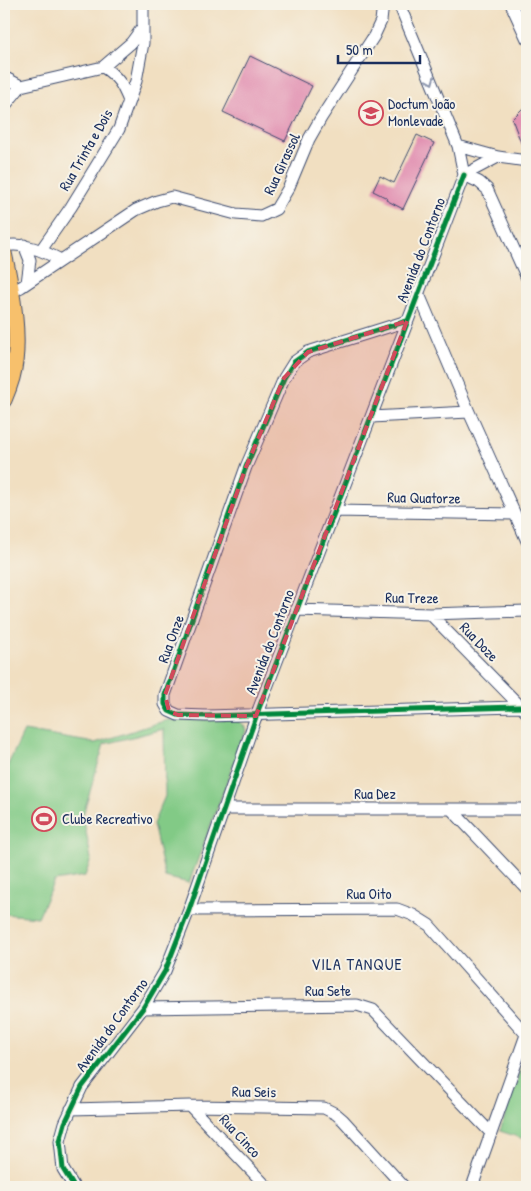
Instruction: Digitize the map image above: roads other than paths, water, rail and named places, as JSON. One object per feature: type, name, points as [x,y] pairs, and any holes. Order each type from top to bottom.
[{"type":"main road","points":[[4,253],[16,346],[12,377],[4,400]]},
{"type":"street","name":"Rua Trinta e Dois","points":[[41,250],[71,207],[119,129],[136,81],[143,42],[143,4]]},
{"type":"street","name":"Rua Girassol","points":[[8,295],[136,210],[157,201],[172,197],[236,214],[261,216],[276,209],[289,187],[320,118],[374,36],[381,21],[383,4]]},
{"type":"street","points":[[399,4],[458,146],[464,175]]},
{"type":"street","points":[[512,4],[527,39]]},
{"type":"street","points":[[4,107],[20,86],[103,67],[131,43],[142,28]]},
{"type":"street","points":[[103,67],[122,84],[129,101]]},
{"type":"street","points":[[4,77],[20,86]]},
{"type":"street","points":[[458,146],[498,157],[527,161]]},
{"type":"street","points":[[464,175],[498,157]]},
{"type":"street","points":[[464,175],[479,182],[487,189],[527,278]]},
{"type":"street","name":"Avenida do Contorno","points":[[74,1187],[63,1169],[60,1141],[64,1123],[82,1087],[143,1008],[165,971],[189,910],[256,716],[464,175]]},
{"type":"street","points":[[4,246],[24,245],[41,250],[61,260]]},
{"type":"street","points":[[24,245],[30,260],[27,283]]},
{"type":"street","name":"Avenida do Contorno","points":[[418,292],[527,541]]},
{"type":"street","name":"Rua Onze","points":[[407,321],[308,352],[294,362],[284,378],[246,467],[165,694],[165,704],[169,711],[178,715],[256,716],[524,710]]},
{"type":"street","points":[[371,416],[469,412]]},
{"type":"street","name":"Rua Quatorze","points":[[334,511],[514,514]]},
{"type":"street","name":"Rua Treze","points":[[296,610],[430,614],[527,611]]},
{"type":"street","name":"Rua Doze","points":[[430,614],[524,710]]},
{"type":"street","name":"Rua Dez","points":[[223,809],[527,809]]},
{"type":"street","points":[[451,809],[527,888]]},
{"type":"street","name":"Rua Oito","points":[[189,910],[397,908],[413,915],[428,925],[526,1032]]},
{"type":"street","name":"Rua Sete","points":[[143,1008],[357,1005],[373,1010],[490,1132]]},
{"type":"street","points":[[472,1187],[526,1032]]},
{"type":"street","name":"Rua Seis","points":[[71,1109],[190,1106],[324,1108],[343,1120],[404,1187]]},
{"type":"street","name":"Rua Cinco","points":[[190,1106],[267,1187]]},
{"type":"place","name":"Doctum João Monlevade","points":[[371,113]]},
{"type":"place","name":"Clube Recreativo","points":[[44,819]]},
{"type":"district","name":"VILA TANQUE","points":[[357,964]]}]
